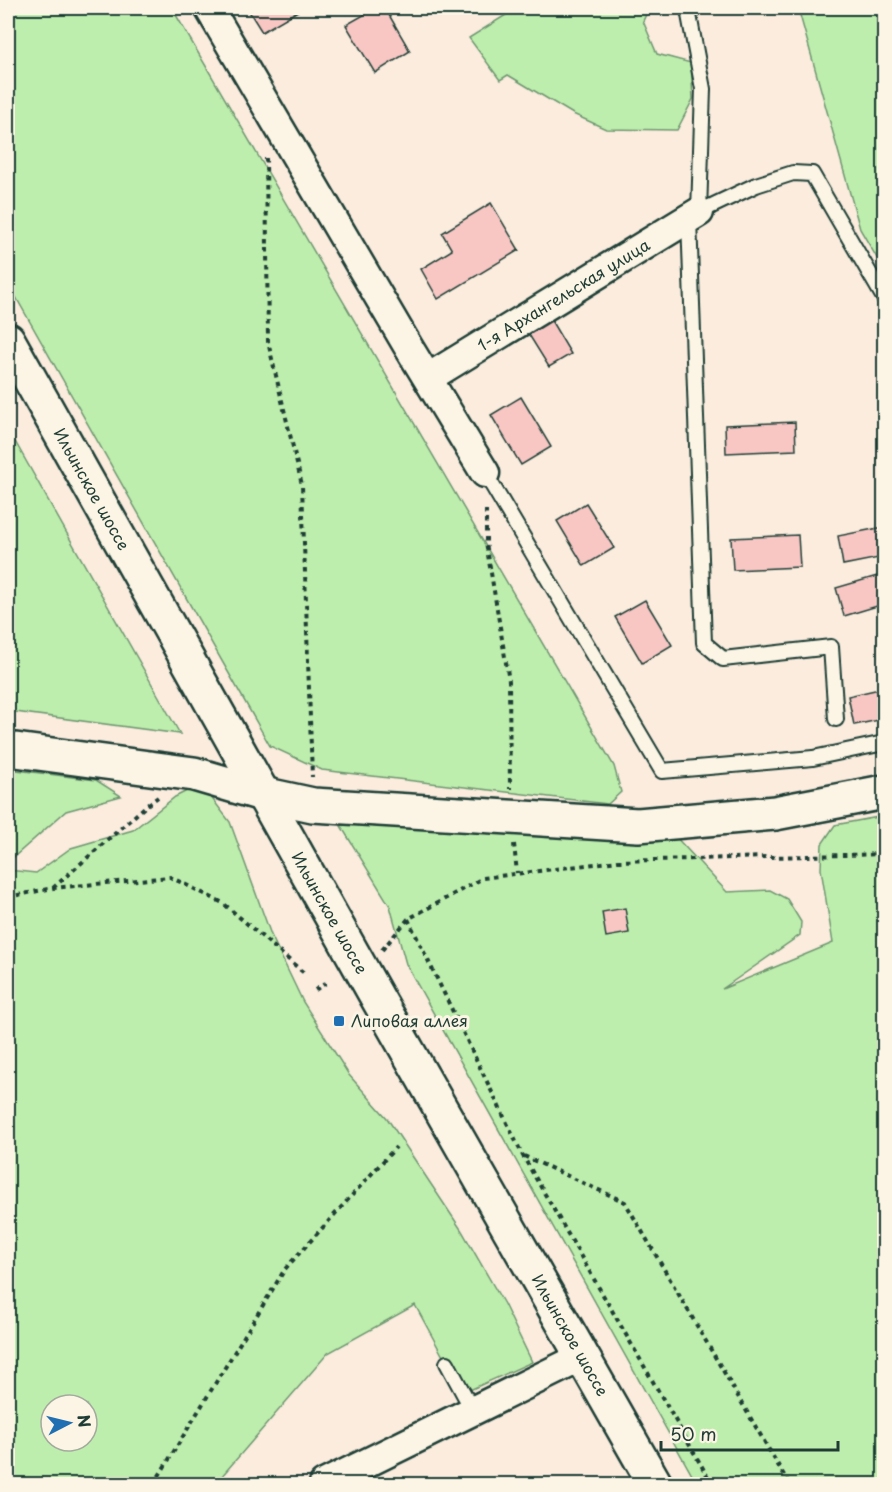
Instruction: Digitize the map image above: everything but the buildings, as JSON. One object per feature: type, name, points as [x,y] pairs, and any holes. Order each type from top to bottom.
[{"type":"main road","name":"Ильинское шоссе","points":[[8,340],[262,794],[656,1485]]},
{"type":"main road","points":[[8,749],[194,774],[262,794],[313,805],[511,818],[649,824],[775,813],[885,792]]},
{"type":"street","points":[[209,8],[485,473]]},
{"type":"street","name":"1-я Архангельская улица","points":[[428,378],[694,215]]},
{"type":"street","points":[[324,1485],[582,1357]]},
{"type":"lane","points":[[688,15],[703,89],[694,215],[704,643],[723,660],[831,647],[836,719]]},
{"type":"lane","points":[[694,215],[756,185],[793,173],[812,174],[885,298]]},
{"type":"lane","points":[[485,473],[662,771],[813,758],[885,743]]},
{"type":"lane","points":[[447,1363],[473,1411]]},
{"type":"path","points":[[266,151],[268,342],[302,485],[313,805]]},
{"type":"path","points":[[485,473],[486,543],[509,681],[511,818],[517,873]]},
{"type":"path","points":[[53,888],[147,805],[194,774]]},
{"type":"path","points":[[379,953],[408,919],[483,878],[618,861],[885,854]]},
{"type":"path","points":[[8,897],[53,888],[170,877],[223,903],[304,973]]},
{"type":"path","points":[[408,919],[523,1155],[712,1485]]},
{"type":"path","points":[[315,990],[326,983]]},
{"type":"path","points":[[154,1485],[285,1269],[396,1147]]},
{"type":"path","points":[[523,1155],[625,1202],[789,1485]]},
{"type":"green space","points":[[8,8],[172,8],[614,766],[621,792],[608,804],[322,770],[270,746],[8,283]]},
{"type":"green space","points":[[517,8],[649,8],[643,21],[657,54],[691,63],[693,99],[677,130],[606,129],[573,114],[508,75],[500,80],[469,38]]},
{"type":"green space","points":[[798,8],[884,8],[884,270],[860,229]]},
{"type":"green space","points":[[8,429],[180,734],[8,711]]},
{"type":"green space","points":[[8,769],[96,780],[121,796],[66,811],[8,862]]},
{"type":"green space","points":[[201,784],[230,822],[271,935],[303,1002],[349,1075],[387,1118],[462,1231],[504,1304],[532,1362],[463,1393],[415,1305],[328,1353],[215,1484],[8,1484],[8,870],[36,873],[71,848],[133,830],[175,797]]},
{"type":"green space","points":[[884,816],[884,1484],[697,1484],[406,964],[390,906],[341,826],[365,820],[672,833],[727,892],[770,890],[787,899],[801,922],[800,935],[722,989],[833,943],[821,869],[822,844],[835,825]]},
{"type":"place","name":"Липовая аллея","points":[[339,1021]]}]
